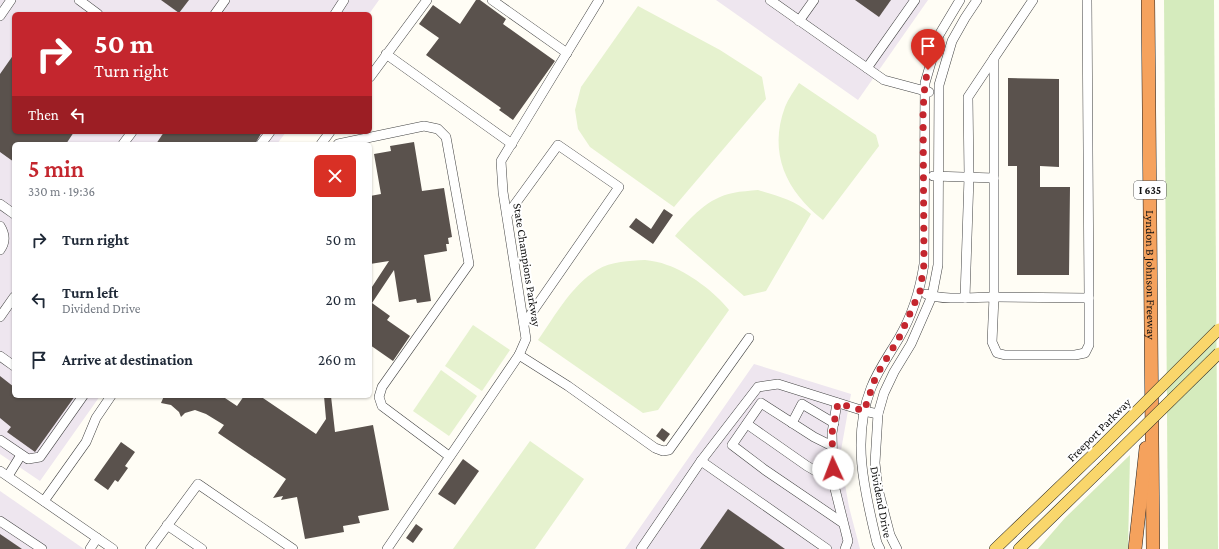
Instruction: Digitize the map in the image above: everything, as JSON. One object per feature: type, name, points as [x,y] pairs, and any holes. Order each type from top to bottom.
[{"type":"highway","name":"Lyndon B Johnson Freeway","points":[[1148,0],[1153,381],[1153,549]]},
{"type":"highway","points":[[1135,549],[1153,381]]},
{"type":"main road","name":"Freeport Parkway","points":[[995,549],[1101,447],[1219,329]]},
{"type":"main road","points":[[1019,549],[1219,353]]},
{"type":"street","points":[[0,16],[11,0]]},
{"type":"street","points":[[79,0],[95,12]]},
{"type":"street","points":[[216,12],[225,0]]},
{"type":"street","points":[[336,12],[344,0]]},
{"type":"street","points":[[372,74],[427,0]]},
{"type":"street","points":[[492,0],[566,55]]},
{"type":"street","name":"State Champions Parkway","points":[[387,549],[519,355],[526,339],[507,215],[501,162],[599,0]]},
{"type":"street","points":[[770,0],[884,80],[924,91],[938,93]]},
{"type":"street","points":[[799,20],[814,0]]},
{"type":"street","points":[[867,68],[915,0]]},
{"type":"street","name":"Dividend Drive","points":[[880,549],[877,543],[864,492],[861,463],[864,411],[873,382],[899,338],[920,291],[924,264],[924,91],[931,58],[939,35],[960,0]]},
{"type":"street","name":"Dividend Drive","points":[[897,549],[890,535],[878,489],[875,463],[878,414],[884,393],[894,372],[911,344],[932,296],[938,265],[938,93],[944,62],[952,41],[977,0]]},
{"type":"street","points":[[965,298],[969,178],[968,97],[1033,0]]},
{"type":"street","points":[[994,58],[994,297],[992,342],[997,353],[1005,355],[1075,355],[1085,353],[1089,345],[1087,0]]},
{"type":"street","points":[[386,54],[512,144]]},
{"type":"street","points":[[348,142],[424,126],[438,129],[446,137],[469,264],[382,387],[378,397],[382,406],[449,456]]},
{"type":"street","points":[[507,215],[558,145],[619,187],[524,324]]},
{"type":"street","points":[[924,176],[994,178]]},
{"type":"street","points":[[0,204],[12,213]]},
{"type":"street","points":[[0,226],[4,238],[4,245],[0,250]]},
{"type":"street","points":[[920,291],[932,296],[965,298],[1089,298]]},
{"type":"street","points":[[0,317],[12,304]]},
{"type":"street","points":[[519,355],[568,386],[655,448],[663,451],[669,450],[749,338]]},
{"type":"street","points":[[0,356],[12,365]]},
{"type":"street","points":[[641,549],[701,461],[758,387],[778,384],[878,414]]},
{"type":"street","points":[[0,440],[28,459],[40,458],[82,398]]},
{"type":"street","points":[[44,501],[86,442],[96,418],[110,398]]},
{"type":"street","points":[[832,446],[761,403],[732,445],[765,470],[843,523]]},
{"type":"street","points":[[838,403],[832,446],[833,481],[848,541],[846,549]]},
{"type":"street","points":[[792,423],[802,404],[834,423]]},
{"type":"street","points":[[747,424],[808,466],[833,481]]},
{"type":"street","points":[[21,455],[4,473],[113,549]]},
{"type":"street","points":[[701,461],[827,549]]},
{"type":"street","points":[[150,549],[198,484],[293,549]]},
{"type":"street","points":[[0,521],[42,549]]},
{"type":"street","points":[[167,525],[202,549]]},
{"type":"street","points":[[90,549],[97,538]]},
{"type":"shaded area","points":[[0,0],[379,0],[370,12],[12,12],[12,134],[284,134],[278,142],[12,142],[12,398],[99,398],[40,481],[0,454]]},
{"type":"shaded area","points":[[716,0],[928,0],[858,100]]},
{"type":"shaded area","points":[[754,364],[851,394],[840,456],[849,507],[860,549],[625,549]]},
{"type":"shaded area","points":[[0,491],[84,549],[0,549]]},
{"type":"green space","points":[[1164,0],[1214,0],[1218,549],[1168,549]]},
{"type":"green space","points":[[638,6],[720,50],[762,77],[766,99],[674,207],[590,147],[578,129],[575,110],[581,87]]},
{"type":"green space","points":[[799,83],[876,135],[879,146],[823,220],[799,197],[790,184],[780,155],[780,124],[786,104]]},
{"type":"green space","points":[[758,190],[799,205],[811,214],[766,291],[744,296],[675,236],[701,209],[716,199],[736,192]]},
{"type":"green space","points":[[645,260],[662,263],[692,277],[717,297],[729,310],[658,410],[643,413],[538,340],[571,293],[579,284],[597,270],[608,265],[621,262]]},
{"type":"green space","points":[[473,325],[510,350],[482,391],[445,366]]},
{"type":"green space","points":[[441,370],[477,396],[449,436],[413,411]]},
{"type":"green space","points":[[530,441],[584,479],[535,549],[453,549]]},
{"type":"green space","points":[[1130,455],[1128,549],[1038,549],[1065,518]]},
{"type":"building","points":[[161,0],[189,0],[180,12]]},
{"type":"building","points":[[476,0],[480,0],[506,19],[503,24],[555,61],[513,120],[499,110],[501,108],[426,55],[439,38],[419,24],[433,5],[460,24]]},
{"type":"building","points":[[855,0],[891,0],[879,17]]},
{"type":"building","points":[[12,57],[12,134],[73,134],[67,142],[12,142],[12,161],[0,152],[0,74]]},
{"type":"building","points":[[1008,78],[1059,79],[1059,167],[1040,166],[1040,187],[1070,187],[1069,275],[1017,275],[1017,166],[1008,166]]},
{"type":"building","points":[[163,134],[261,134],[256,142],[157,142]]},
{"type":"building","points":[[414,142],[422,191],[444,188],[452,237],[448,238],[449,244],[446,244],[447,251],[424,255],[431,301],[417,303],[416,299],[399,302],[394,270],[372,303],[372,287],[389,261],[372,264],[372,196],[381,194],[374,154],[391,151],[390,146]]},
{"type":"building","points":[[664,209],[673,215],[653,244],[629,227],[636,218],[651,229]]},
{"type":"building","points":[[372,303],[390,316],[387,320],[410,336],[393,361],[372,346]]},
{"type":"building","points":[[0,376],[12,385],[12,398],[74,398],[35,452],[7,432],[11,427],[0,418]]},
{"type":"building","points":[[163,398],[225,398],[237,406],[243,398],[263,398],[316,434],[326,419],[324,398],[331,398],[335,432],[373,425],[389,510],[358,516],[360,523],[343,526],[344,532],[305,539],[297,497],[281,500],[283,496],[273,498],[286,479],[218,433],[224,425],[206,414],[195,410],[185,413],[181,417],[179,412],[171,405],[161,403]]},
{"type":"building","points":[[662,428],[670,434],[664,442],[656,436]]},
{"type":"building","points":[[121,442],[135,452],[125,466],[128,468],[118,482],[115,480],[108,490],[94,480]]},
{"type":"building","points":[[463,459],[479,471],[455,505],[438,494]]},
{"type":"building","points":[[728,509],[785,549],[700,549]]},
{"type":"building","points":[[416,524],[423,529],[413,543],[406,538]]},
{"type":"building","points":[[0,534],[22,549],[0,549]]},
{"type":"route","points":[[833,469],[832,433],[838,403],[864,411],[876,376],[899,338],[920,291],[924,264],[923,110],[925,83],[928,70]]}]
